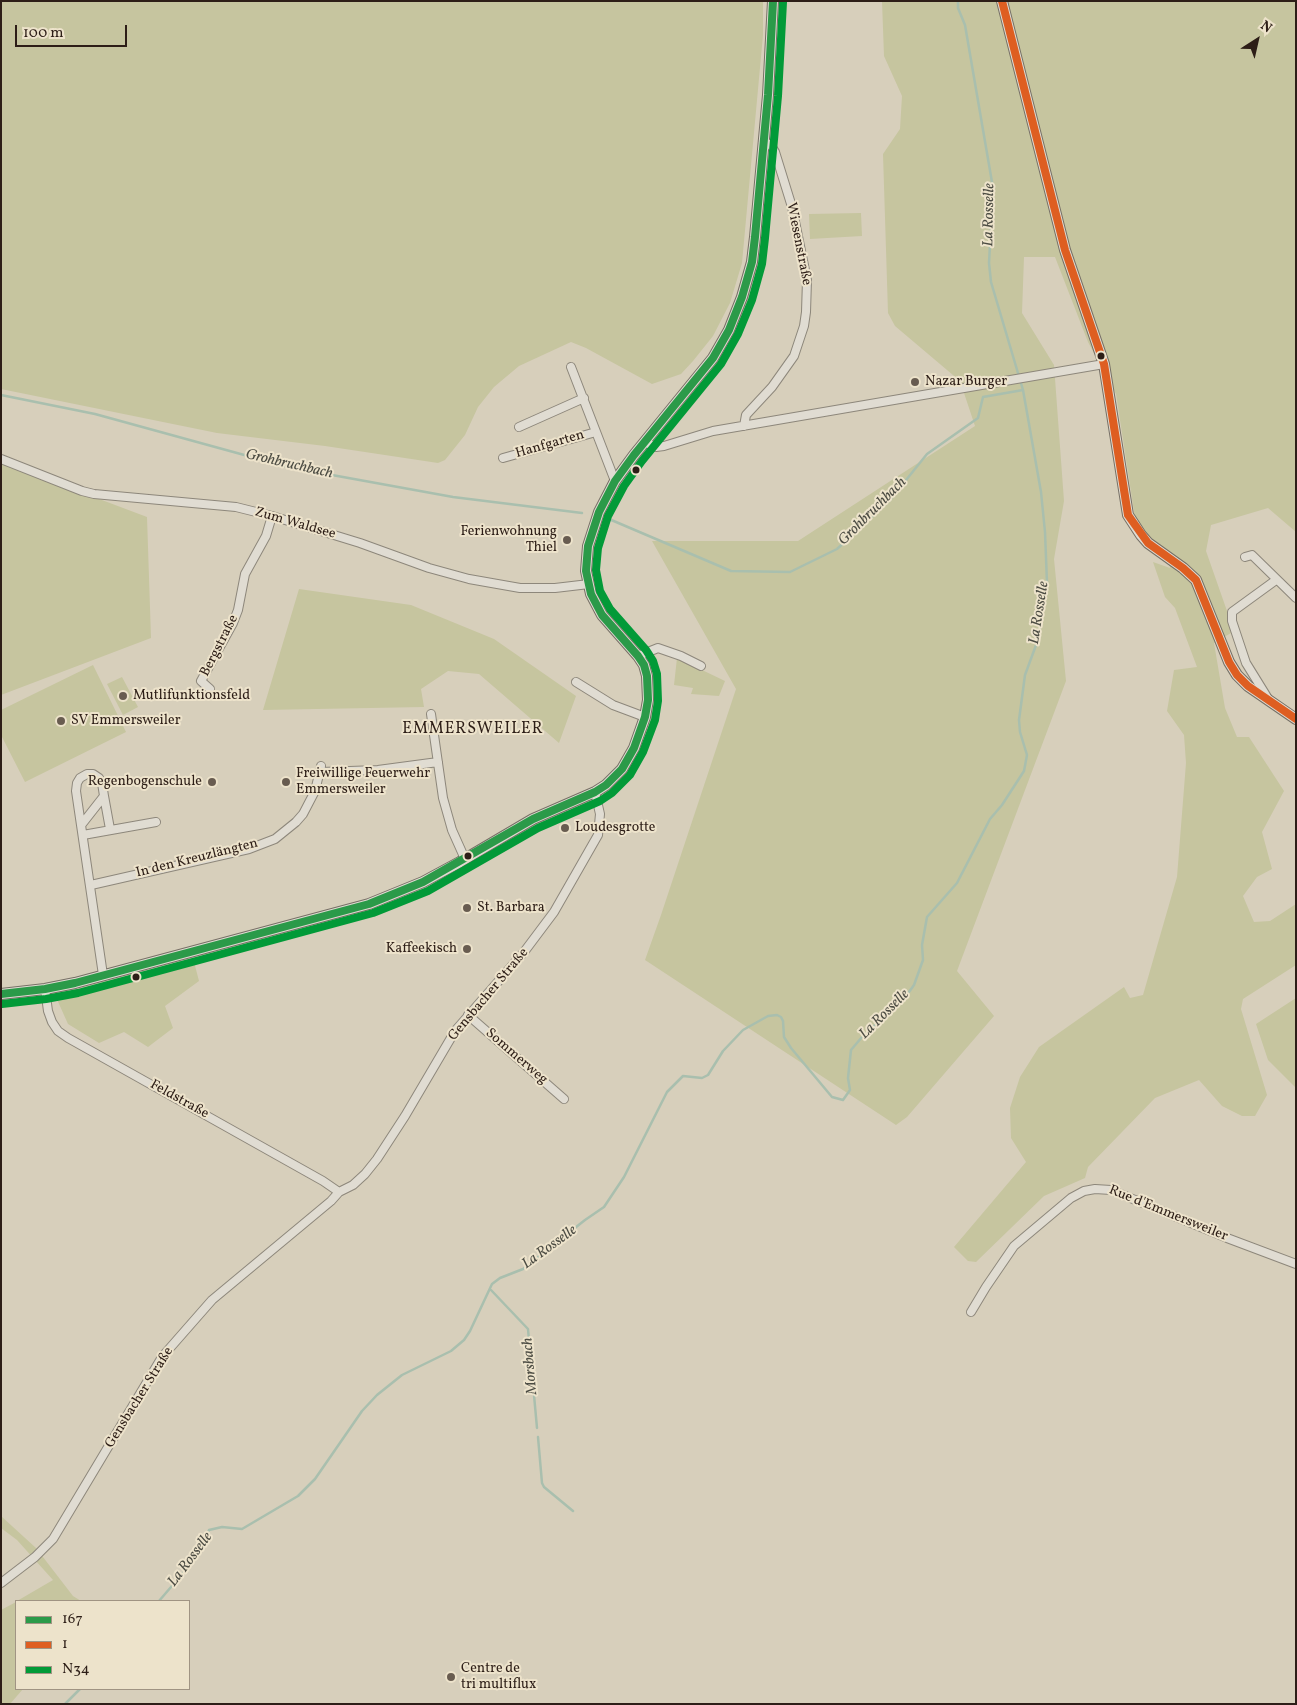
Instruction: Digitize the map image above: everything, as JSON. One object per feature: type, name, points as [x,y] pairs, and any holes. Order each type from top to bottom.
[{"type":"main road","points":[[1,994],[45,990],[369,904],[423,882],[533,819],[595,792],[606,785],[622,769],[634,748],[645,717],[649,688],[648,676],[638,656],[602,615],[591,594],[586,570],[588,546],[598,516],[615,481],[644,442],[713,358],[722,344],[736,314],[748,279],[752,262],[768,95],[773,1]]},
{"type":"main road","points":[[1002,1],[1065,250],[1104,364],[1128,515],[1148,543],[1183,568],[1196,580],[1229,662],[1237,675],[1248,686],[1296,719]]},
{"type":"street","name":"Wiesenstraße","points":[[744,426],[746,415],[772,387],[794,356],[804,326],[806,312],[806,280],[792,207],[776,152],[770,144],[763,142]]},
{"type":"street","points":[[644,442],[656,447],[664,446],[689,437],[744,426],[1104,364]]},
{"type":"street","name":"Hanfgarten","points":[[572,366],[615,481]]},
{"type":"street","name":"Hanfgarten","points":[[519,427],[584,398]]},
{"type":"street","name":"Hanfgarten","points":[[503,458],[596,432]]},
{"type":"street","name":"Zum Waldsee","points":[[1,459],[82,491],[236,507],[272,516],[360,543],[429,568],[478,581],[520,588],[555,588],[589,584]]},
{"type":"street","name":"Bergstraße","points":[[210,689],[201,681],[233,623],[238,610],[245,574],[266,536],[272,516]]},
{"type":"street","points":[[1245,557],[1252,555],[1296,598]]},
{"type":"street","points":[[1268,699],[1246,664],[1232,621],[1232,612],[1276,580]]},
{"type":"street","points":[[638,656],[658,648],[681,656],[701,666]]},
{"type":"street","points":[[576,682],[613,705],[645,717]]},
{"type":"street","points":[[431,714],[444,798],[452,830],[465,859]]},
{"type":"street","name":"In den Kreuzlängten","points":[[91,885],[249,849],[275,839],[303,814],[315,791],[321,769],[378,770],[438,762]]},
{"type":"street","points":[[102,975],[84,835],[76,790],[80,778],[87,774],[92,774],[99,778],[102,783],[110,829]]},
{"type":"street","name":"Gensbacher Straße","points":[[1,1583],[35,1557],[52,1539],[158,1366],[169,1350],[212,1300],[331,1201],[338,1192],[353,1185],[376,1160],[395,1132],[455,1031],[539,934],[594,844],[598,835],[600,814],[595,792]]},
{"type":"street","points":[[82,824],[104,796]]},
{"type":"street","points":[[84,835],[156,822]]},
{"type":"street","name":"Feldstraße","points":[[45,990],[52,1022],[58,1031],[68,1038],[323,1180],[338,1192]]},
{"type":"street","name":"Sommerweg","points":[[468,1015],[564,1099]]},
{"type":"street","name":"Rue d'Emmersweiler","points":[[971,1312],[1001,1263],[1014,1246],[1071,1198],[1084,1191],[1095,1189],[1111,1190],[1296,1264]]},
{"type":"green space","points":[[1,1],[763,1],[763,35],[742,263],[730,303],[713,336],[681,374],[652,384],[586,348],[571,342],[519,366],[494,387],[478,407],[465,435],[445,460],[438,463],[325,446],[217,433],[1,389]]},
{"type":"green space","points":[[882,1],[1296,1],[1296,532],[1268,508],[1211,525],[1206,551],[1227,611],[1231,633],[1214,643],[1225,708],[1237,737],[1249,737],[1284,791],[1262,832],[1272,869],[1257,877],[1243,896],[1254,922],[1270,921],[1296,904],[1296,965],[1243,999],[1241,1009],[1267,1095],[1255,1116],[1242,1116],[1222,1106],[1199,1080],[1155,1098],[1088,1167],[1085,1178],[1044,1196],[976,1262],[968,1261],[954,1247],[1026,1162],[1011,1138],[1010,1108],[1020,1077],[1039,1047],[1124,987],[1130,998],[1143,995],[1177,877],[1186,763],[1184,735],[1167,711],[1174,670],[1197,667],[1175,608],[1165,597],[1153,562],[1170,568],[1167,551],[1149,537],[1135,518],[1116,394],[1088,342],[1055,257],[1024,257],[1022,313],[1054,365],[1064,501],[1054,559],[1066,681],[957,971],[994,1016],[907,1117],[896,1125],[645,960],[736,689],[652,541],[798,541],[975,426],[960,381],[895,326],[888,313],[883,154],[900,129],[902,96],[884,56]]},
{"type":"green space","points":[[861,213],[862,236],[810,239],[809,214]]},
{"type":"green space","points":[[1,462],[147,517],[151,638],[1,695]]},
{"type":"green space","points":[[299,589],[411,605],[494,639],[576,696],[559,743],[479,674],[448,671],[421,689],[424,707],[263,710]]},
{"type":"green space","points":[[677,658],[725,681],[719,696],[691,694],[693,688],[674,685]]},
{"type":"green space","name":"SV Emmersweiler","points":[[93,665],[126,732],[25,782],[1,735],[1,710]]},
{"type":"green space","name":"Mutlifunktionsfeld","points":[[122,677],[138,707],[123,715],[107,684]]},
{"type":"green space","points":[[193,958],[199,981],[165,1006],[173,1028],[148,1047],[124,1032],[99,1043],[68,1024],[55,995]]},
{"type":"green space","points":[[1296,998],[1296,1088],[1268,1060],[1256,1024]]},
{"type":"green space","points":[[1,1516],[36,1548],[73,1596],[79,1600],[19,1600],[53,1580],[17,1540],[1,1528]]},
{"type":"green space","points":[[15,1603],[15,1690],[22,1690],[10,1704],[1,1704],[1,1610]]},
{"type":"waterway","name":"La Rosselle","points":[[160,1600],[195,1559],[209,1530],[222,1527],[242,1529],[298,1496],[315,1479],[362,1411],[377,1395],[402,1375],[451,1351],[464,1340],[492,1284],[500,1278],[523,1269],[604,1207],[624,1177],[667,1092],[683,1076],[702,1078],[708,1075],[723,1051],[743,1030],[768,1016],[777,1015],[781,1017],[784,1037],[791,1048],[832,1097],[843,1100],[850,1090],[848,1078],[851,1050],[862,1037],[904,999],[914,985],[923,960],[922,945],[927,917],[957,883],[990,819],[1002,805],[1024,771],[1027,755],[1020,732],[1019,720],[1025,675],[1039,637],[1039,610],[1047,583],[1045,532],[1041,492],[1023,390],[991,282],[989,263],[993,188],[965,25],[958,8],[958,1]]},
{"type":"waterway","name":"Grohbruchbach","points":[[609,519],[731,571],[790,572],[837,549],[890,500],[927,454],[978,418],[983,397],[1023,390]]},
{"type":"waterway","name":"Grohbruchbach","points":[[1,395],[95,414],[288,467],[453,497],[582,513]]},
{"type":"waterway","name":"Morsbach","points":[[491,1290],[528,1329],[537,1428]]},
{"type":"waterway","name":"Morsbach","points":[[538,1437],[542,1483],[544,1487],[573,1511]]},
{"type":"waterway","name":"La Rosselle","points":[[65,1704],[79,1690]]},
{"type":"transit line","name":"167","points":[[1,994],[45,989],[75,983],[369,904],[423,882],[533,819],[595,792],[606,785],[622,769],[634,748],[645,717],[648,700],[647,676],[644,665],[638,656],[602,615],[591,594],[586,571],[588,546],[599,512],[615,481],[713,358],[729,330],[742,297],[752,262],[755,237],[768,95],[773,1]]},
{"type":"transit line","name":"1","points":[[1002,1],[1065,250],[1104,364],[1128,515],[1148,543],[1183,568],[1196,580],[1229,662],[1237,675],[1248,686],[1296,719]]},
{"type":"transit line","name":"N34","points":[[2,1004],[78,993],[373,913],[428,891],[538,828],[600,801],[612,793],[630,775],[643,752],[655,720],[658,701],[657,674],[653,661],[646,650],[610,609],[600,591],[596,570],[598,548],[608,516],[624,486],[721,364],[738,334],[752,300],[762,264],[765,238],[778,96],[783,2]]},
{"type":"place","name":"Nazar Burger","points":[[915,382]]},
{"type":"place","name":"Ferienwohnung Thiel","points":[[567,540]]},
{"type":"place","name":"Mutlifunktionsfeld","points":[[123,696]]},
{"type":"place","name":"SV Emmersweiler","points":[[61,721]]},
{"type":"place","name":"Regenbogenschule","points":[[212,782]]},
{"type":"place","name":"Freiwillige Feuerwehr Emmersweiler","points":[[286,782]]},
{"type":"place","name":"Loudesgrotte","points":[[565,828]]},
{"type":"place","name":"St. Barbara","points":[[467,908]]},
{"type":"place","name":"Kaffeekisch","points":[[467,949]]},
{"type":"place","name":"Centre de tri multiflux","points":[[451,1677]]},
{"type":"district","name":"EMMERSWEILER","points":[[473,730]]}]
